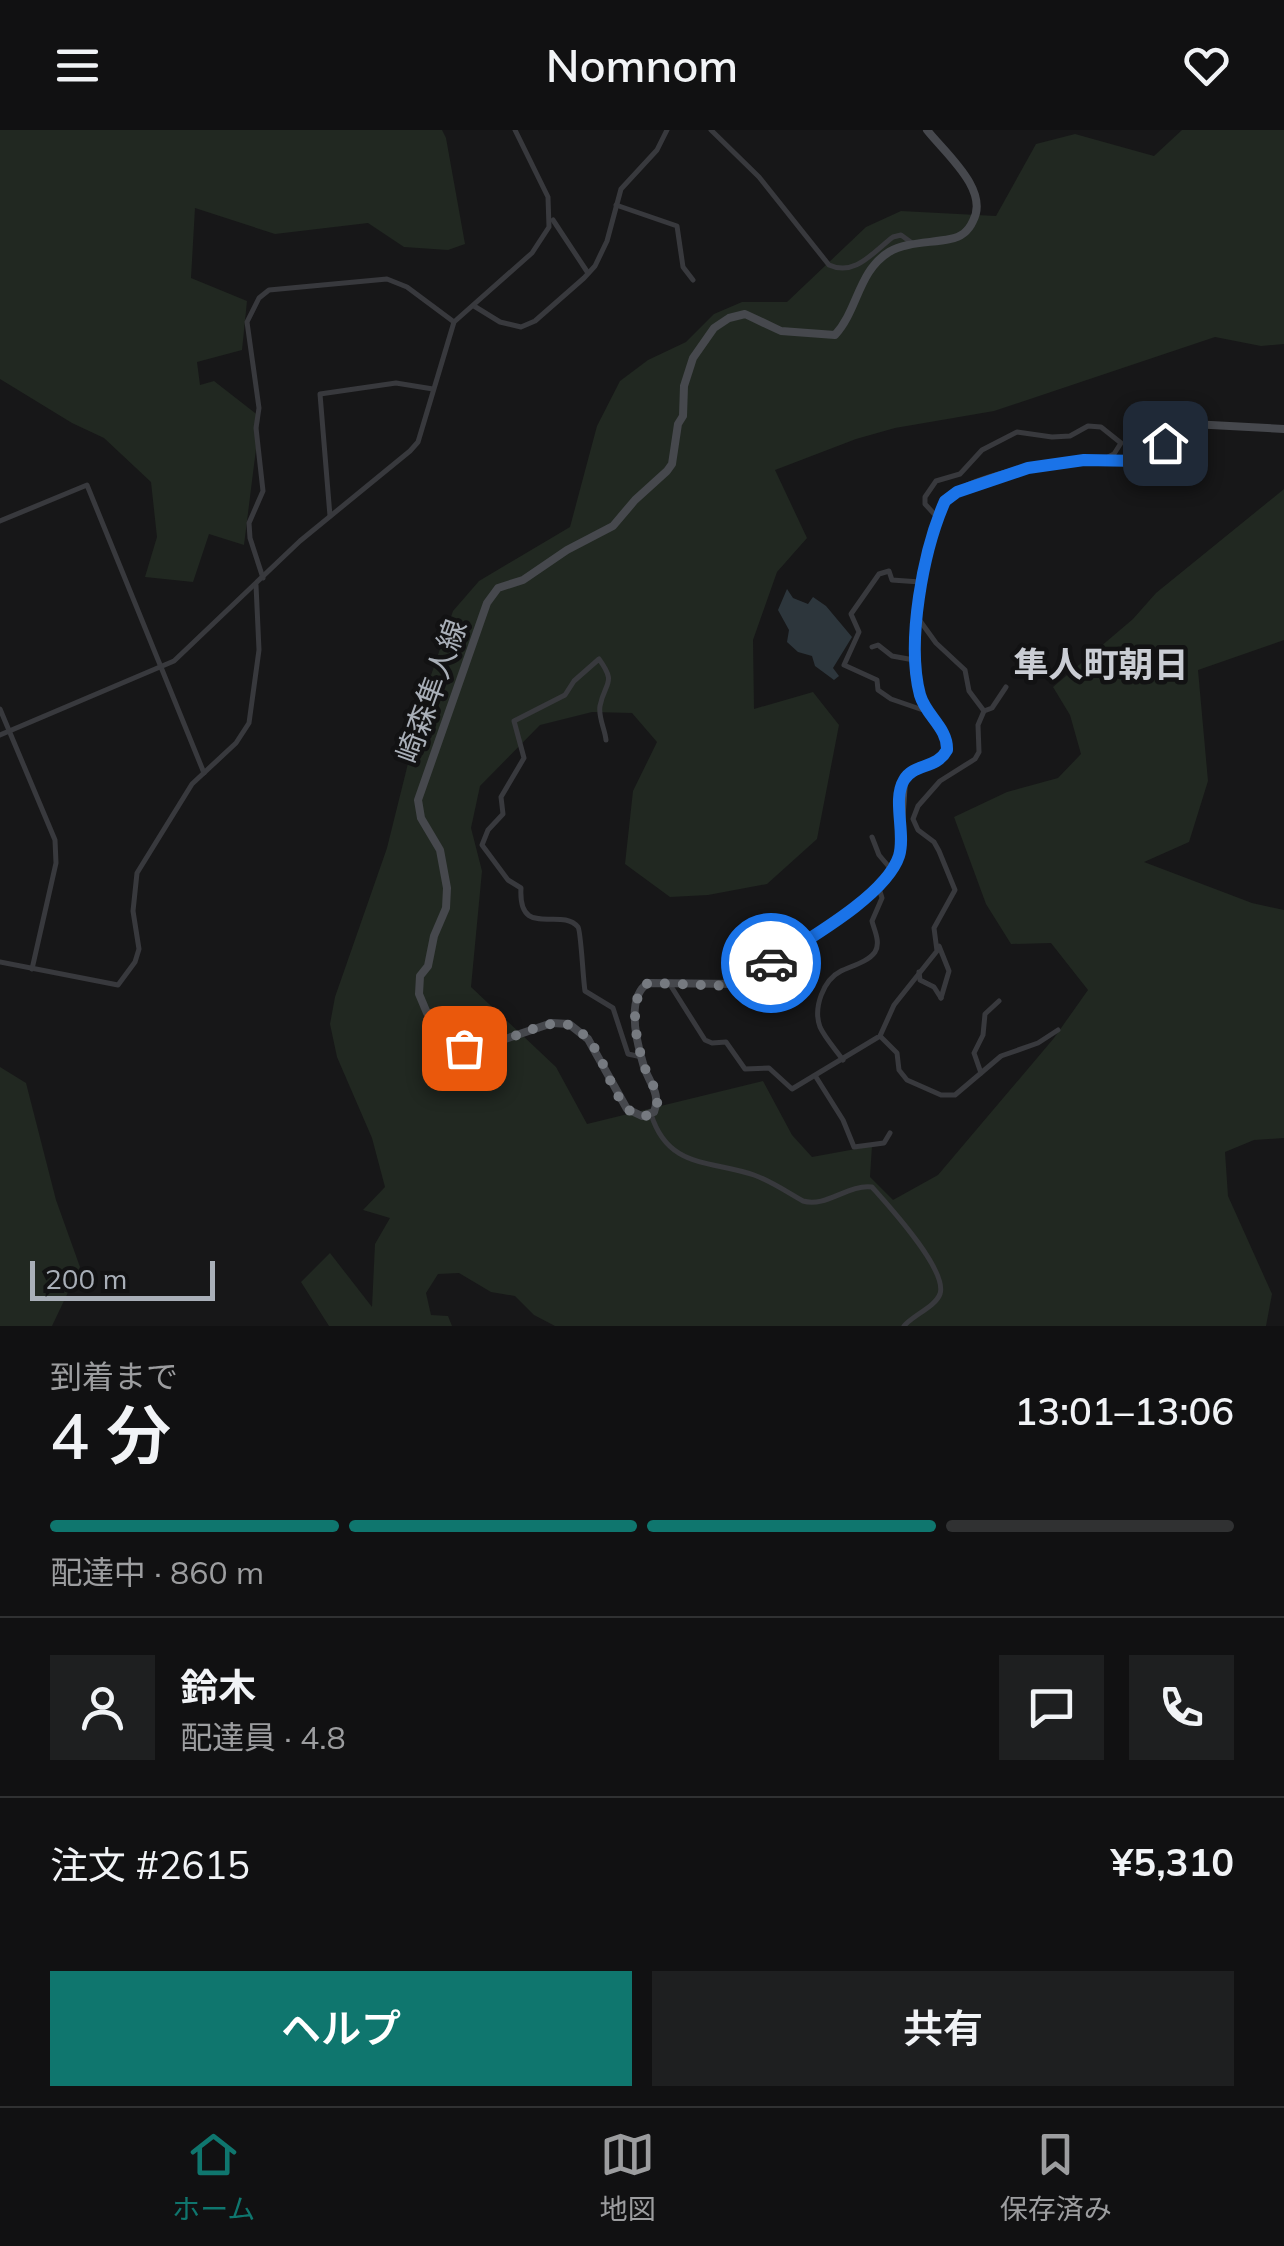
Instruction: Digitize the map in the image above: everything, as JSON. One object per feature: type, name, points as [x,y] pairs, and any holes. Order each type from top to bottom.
[{"type":"main road","name":"崎森隼人線","points":[[651,1114],[642,1116],[628,1108],[588,1039],[569,1024],[552,1023],[476,1049],[455,1042],[427,1013],[419,994],[420,976],[428,966],[434,936],[446,908],[447,888],[440,850],[421,818],[420,789],[492,594],[613,526],[672,464],[688,369],[714,328],[745,314],[781,331],[834,336],[852,313],[868,271],[892,250],[961,236],[972,223],[978,204],[976,192],[927,130]]},
{"type":"main road","points":[[651,1114],[658,1096],[642,1057],[636,996],[648,983],[737,984],[848,912],[892,870],[901,844],[904,780],[914,771],[937,764],[947,750],[945,736],[926,710],[918,684],[917,660],[920,582],[945,501],[966,488],[1028,468],[1102,460],[1140,461],[1178,430],[1192,424],[1284,428]]},
{"type":"street","points":[[515,130],[548,197],[551,217],[588,274]]},
{"type":"street","points":[[474,306],[500,322],[527,325],[588,274],[608,241],[621,189],[657,150],[667,130]]},
{"type":"street","points":[[711,130],[759,177],[829,265],[842,270],[853,268],[901,235],[913,246]]},
{"type":"street","points":[[616,205],[678,226],[684,267],[693,280]]},
{"type":"street","points":[[0,735],[161,669],[187,652],[330,516],[410,452],[418,442],[454,322],[532,253],[545,236],[551,217]]},
{"type":"street","points":[[263,578],[249,523],[263,491],[256,428],[259,408],[247,322],[259,298],[269,290],[388,279],[407,287],[454,322]]},
{"type":"street","points":[[330,516],[320,394],[396,384],[434,390]]},
{"type":"street","points":[[939,519],[925,504],[936,481],[960,474],[982,450],[1017,432],[1052,437],[1070,436],[1088,426],[1101,428],[1121,443],[1114,454],[1102,460]]},
{"type":"street","points":[[0,521],[87,485],[204,773]]},
{"type":"street","points":[[920,582],[892,580],[889,571],[878,574],[851,614],[859,632],[844,665],[877,680],[878,690],[892,698],[926,710]]},
{"type":"street","points":[[0,962],[118,985],[125,978],[138,949],[133,910],[137,874],[178,803],[244,735],[249,723],[259,650],[256,585]]},
{"type":"street","points":[[918,618],[936,643],[966,670],[969,691],[984,712]]},
{"type":"street","points":[[872,647],[878,645],[900,659],[917,660]]},
{"type":"street","points":[[606,740],[599,709],[610,676],[599,659],[574,681],[565,695],[514,721],[524,758],[501,797],[503,814],[488,830],[482,845],[508,880],[521,888],[520,899],[526,912],[542,922],[564,920],[580,930],[584,991],[612,1008],[628,1054],[642,1057]]},
{"type":"street","points":[[920,972],[920,980],[934,987],[941,998],[949,971],[934,928],[955,890],[934,842],[918,830],[915,811],[940,781],[976,760],[978,726],[984,712],[992,708],[1006,687]]},
{"type":"street","points":[[0,709],[55,840],[56,863],[32,969]]},
{"type":"street","points":[[872,837],[883,862],[892,870]]},
{"type":"street","points":[[843,1060],[820,1027],[821,996],[836,973],[875,952],[878,943],[872,921],[882,898],[878,885]]},
{"type":"street","points":[[669,983],[705,1040],[726,1042],[745,1069],[769,1068],[792,1089],[880,1036],[894,1005],[939,946]]},
{"type":"street","points":[[980,1072],[974,1053],[983,1035],[984,1014],[999,1001]]},
{"type":"street","points":[[880,1036],[896,1053],[901,1075],[935,1092],[955,1094],[1001,1056],[1038,1043],[1058,1030]]},
{"type":"street","points":[[816,1077],[838,1110],[854,1147],[884,1143],[890,1134]]},
{"type":"street","points":[[651,1114],[656,1130],[684,1158],[702,1166],[757,1176],[812,1204],[852,1188],[872,1187],[900,1218],[938,1278],[937,1299],[904,1326]]},
{"type":"shaded area","points":[[0,130],[442,130],[446,138],[465,244],[448,250],[404,247],[368,223],[275,234],[195,208],[191,278],[247,301],[242,350],[197,362],[200,385],[214,381],[260,417],[244,545],[209,534],[193,582],[145,577],[157,537],[151,482],[104,438],[0,379]]},
{"type":"shaded area","points":[[1182,130],[1284,130],[1284,344],[1261,346],[1215,337],[994,411],[895,428],[775,470],[807,538],[777,572],[753,640],[754,709],[813,692],[839,725],[817,839],[767,884],[708,895],[670,897],[625,864],[633,791],[657,742],[632,713],[592,712],[540,725],[480,786],[471,828],[482,871],[471,987],[556,1067],[587,1124],[763,1081],[792,1135],[812,1157],[872,1146],[870,1177],[893,1200],[938,1175],[1054,1038],[1088,990],[1051,943],[1011,944],[986,904],[954,817],[1007,792],[1058,778],[1081,754],[1070,715],[1053,687],[1133,619],[1156,593],[1284,489],[1284,640],[1198,670],[1208,781],[1189,842],[1144,862],[1252,903],[1284,910],[1284,1138],[1254,1140],[1225,1152],[1228,1196],[1272,1294],[1266,1326],[555,1326],[534,1315],[515,1296],[491,1292],[459,1273],[438,1274],[426,1293],[431,1315],[448,1316],[452,1326],[329,1326],[301,1282],[330,1253],[372,1307],[375,1244],[390,1218],[363,1210],[385,1187],[372,1138],[337,1057],[330,1024],[335,997],[387,848],[427,687],[453,611],[479,581],[570,527],[597,426],[620,381],[648,360],[686,342],[714,314],[742,302],[787,302],[866,227],[901,211],[996,216],[1036,144],[1075,134],[1154,156]]},
{"type":"shaded area","points":[[787,589],[793,598],[808,604],[813,597],[826,606],[852,637],[833,668],[839,676],[834,680],[815,666],[812,656],[798,652],[787,642],[789,630],[778,610]]},
{"type":"shaded area","points":[[0,1067],[26,1083],[56,1200],[80,1267],[52,1326],[0,1326]]},
{"type":"way so far","points":[[464,1048],[494,1044],[552,1023],[569,1024],[594,1046],[628,1108],[642,1116],[651,1114],[658,1096],[642,1057],[635,1002],[640,988],[648,983],[729,986],[771,963]]},
{"type":"district","name":"隼人町朝日","points":[[1101,664]]},
{"type":"route","points":[[771,963],[848,912],[884,880],[899,855],[902,784],[914,771],[937,764],[947,750],[945,736],[923,705],[917,671],[917,594],[945,501],[957,492],[1028,468],[1084,460],[1140,461],[1165,443]]}]
